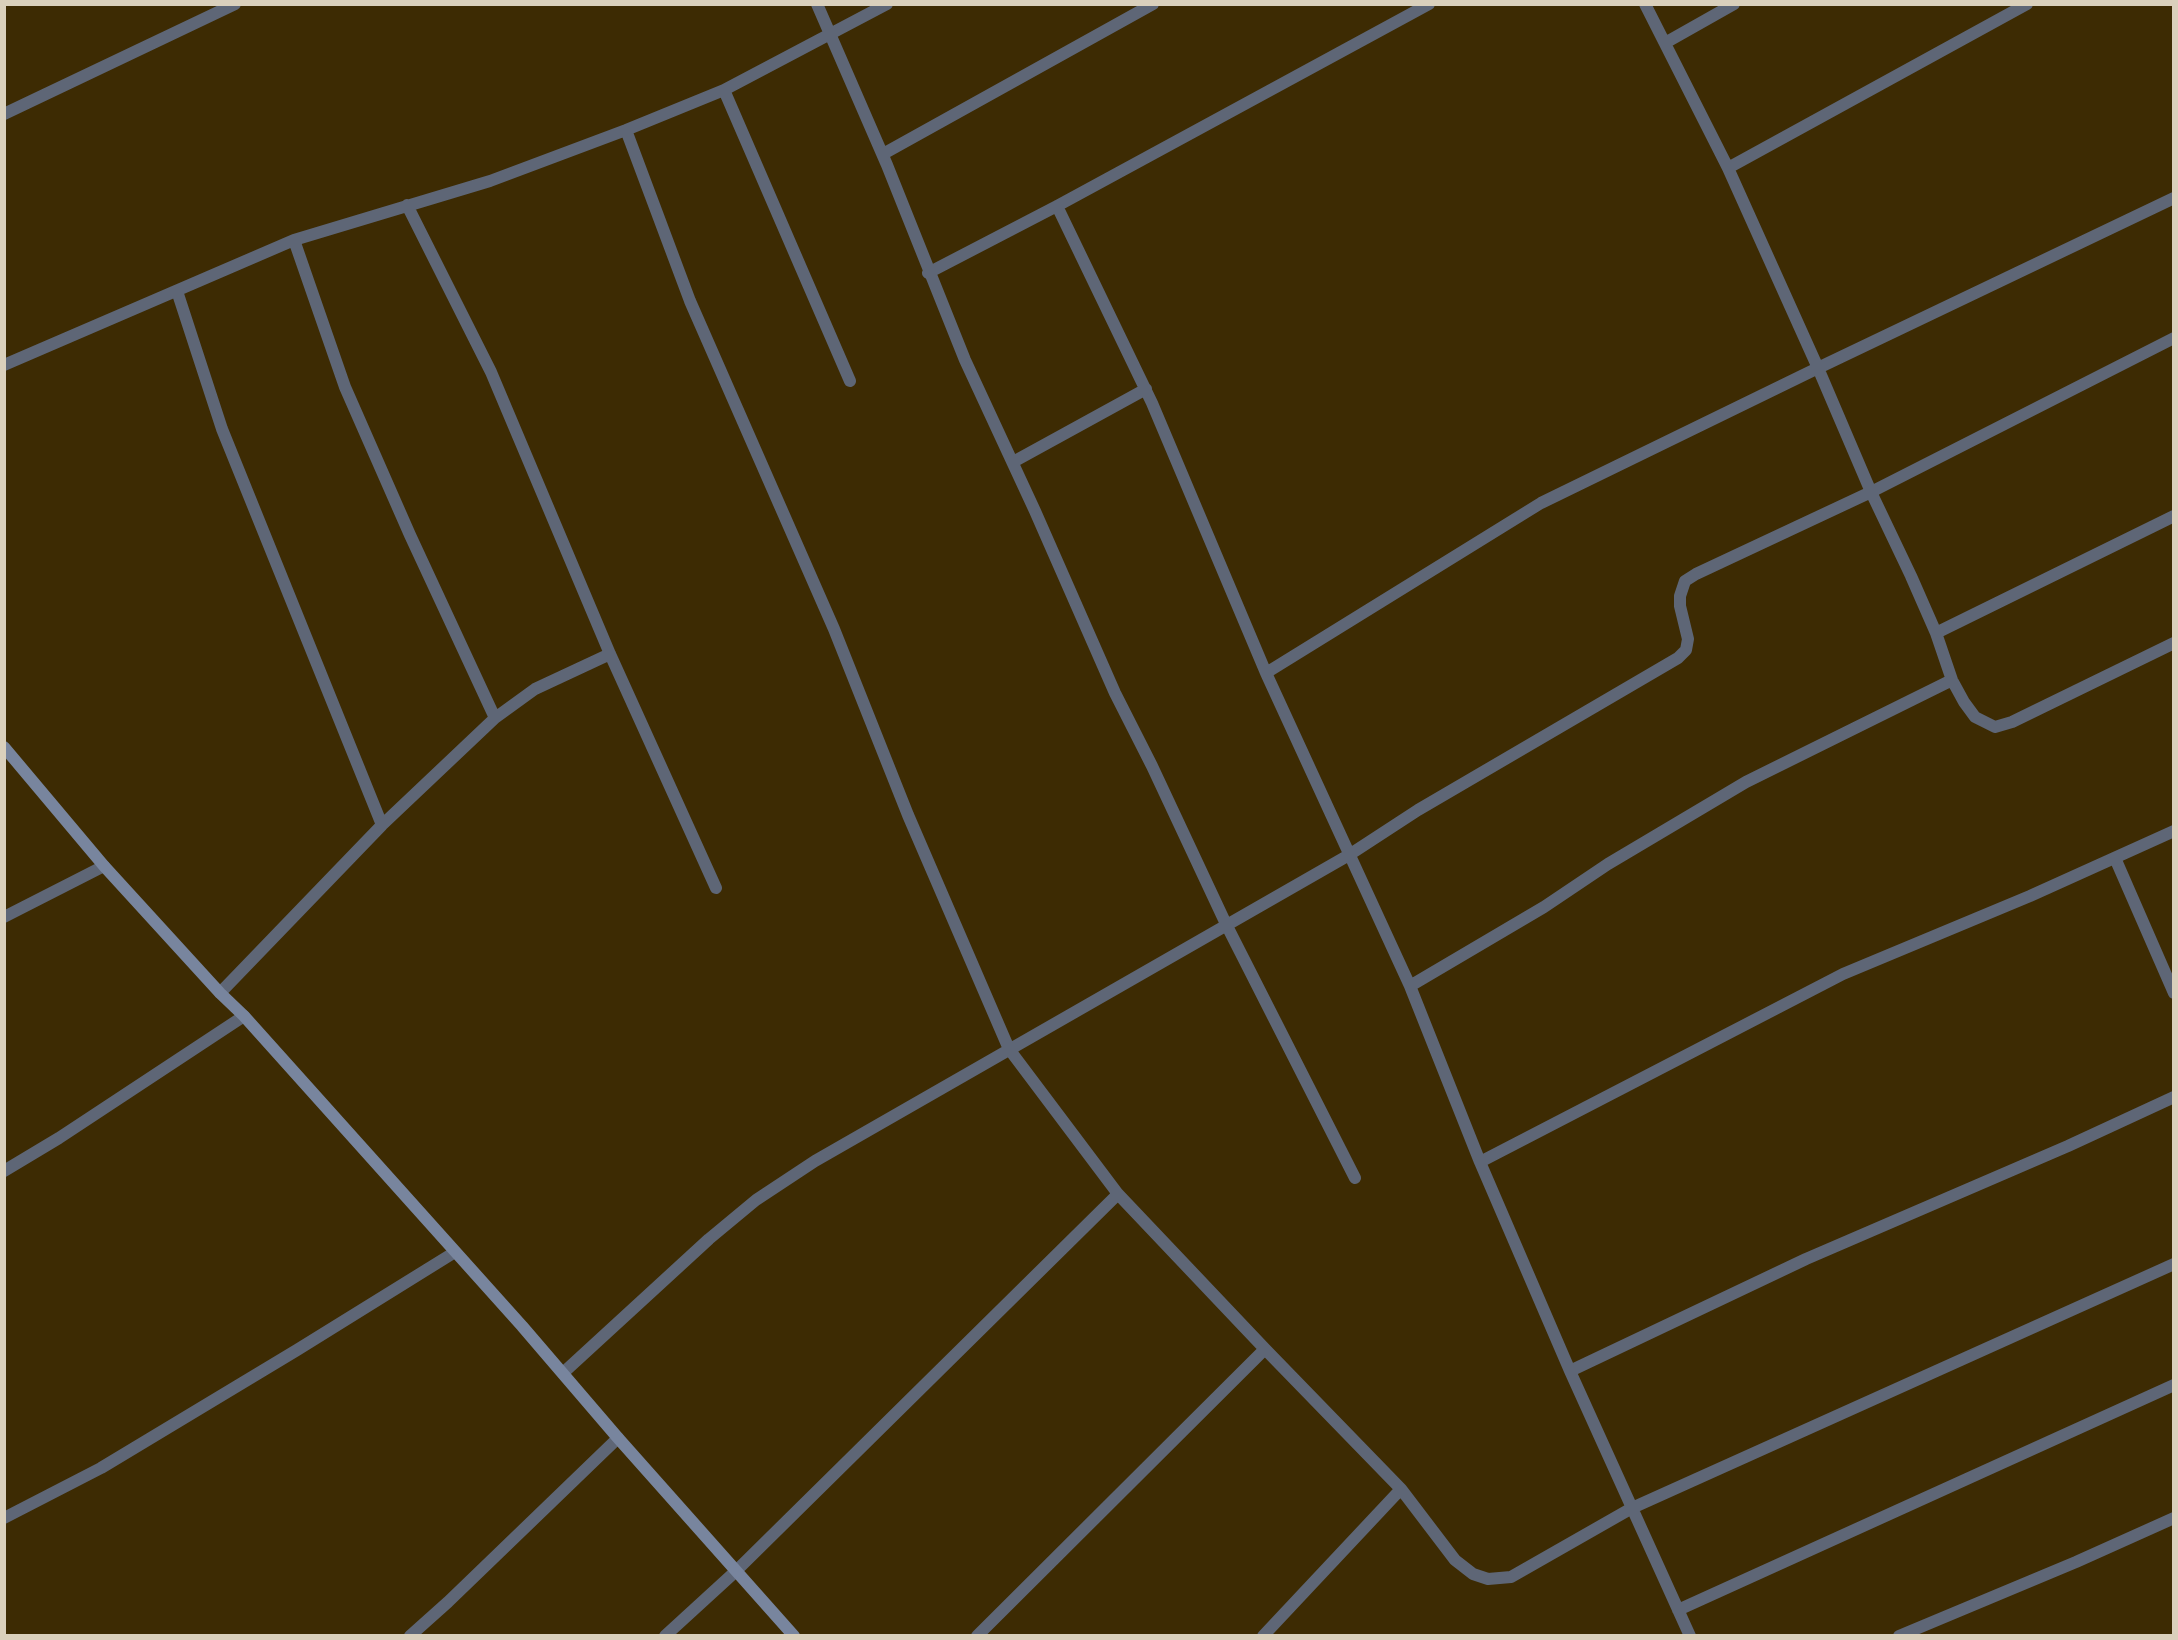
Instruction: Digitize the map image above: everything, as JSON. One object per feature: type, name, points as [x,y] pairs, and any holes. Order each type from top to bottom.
[{"type":"street","points":[[4,114],[235,4]]},
{"type":"street","points":[[817,4],[883,154],[928,273],[965,360],[1013,462],[1115,693],[1226,924],[1355,1178]]},
{"type":"street","points":[[4,365],[294,240],[490,182],[724,90],[887,4]]},
{"type":"street","points":[[883,154],[1153,4]]},
{"type":"street","points":[[928,273],[1057,206],[1429,4]]},
{"type":"street","points":[[1645,4],[1728,168],[1936,633],[1952,680],[1975,717],[1995,727],[2012,722],[2174,643]]},
{"type":"street","points":[[1665,43],[1734,4]]},
{"type":"street","points":[[1728,168],[2027,4]]},
{"type":"street","points":[[724,90],[850,381]]},
{"type":"street","points":[[626,130],[690,301],[829,618],[908,815],[1009,1048],[1118,1194],[1401,1489],[1455,1560],[1473,1574],[1488,1579],[1511,1577],[1632,1508],[2174,1264]]},
{"type":"street","points":[[1266,672],[1541,503],[2174,198]]},
{"type":"street","points":[[407,205],[491,372],[610,654],[716,888]]},
{"type":"street","points":[[1057,206],[1146,389],[1266,672],[1410,986],[1480,1162],[1570,1371],[1690,1635]]},
{"type":"street","points":[[294,240],[345,387],[410,535],[495,718]]},
{"type":"street","points":[[177,291],[222,429],[382,825]]},
{"type":"street","points":[[563,1373],[709,1239],[756,1200],[815,1161],[1349,855],[1418,810],[1678,658],[1686,650],[1688,639],[1680,606],[1684,581],[1872,492],[2174,338]]},
{"type":"street","points":[[1013,462],[1146,389]]},
{"type":"street","points":[[1936,633],[2174,516]]},
{"type":"street","points":[[220,993],[382,825],[495,718],[535,689],[610,654]]},
{"type":"street","points":[[1410,986],[1746,782],[1952,680]]},
{"type":"street","points":[[4,747],[104,866],[220,993],[244,1016],[794,1635]]},
{"type":"street","points":[[1480,1162],[1844,975],[2030,896],[2174,831]]},
{"type":"street","points":[[2115,858],[2174,993]]},
{"type":"street","points":[[4,916],[104,866]]},
{"type":"street","points":[[4,1171],[59,1138],[244,1016]]},
{"type":"street","points":[[1570,1371],[1806,1259],[2068,1146],[2174,1096]]},
{"type":"street","points":[[665,1635],[736,1571],[1118,1194]]},
{"type":"street","points":[[4,1518],[101,1468],[455,1252]]},
{"type":"street","points":[[977,1635],[1265,1349]]},
{"type":"street","points":[[1678,1610],[2174,1386]]},
{"type":"street","points":[[410,1635],[448,1602],[618,1438]]},
{"type":"street","points":[[1263,1635],[1401,1489]]},
{"type":"street","points":[[1899,1635],[2076,1562],[2174,1518]]}]
